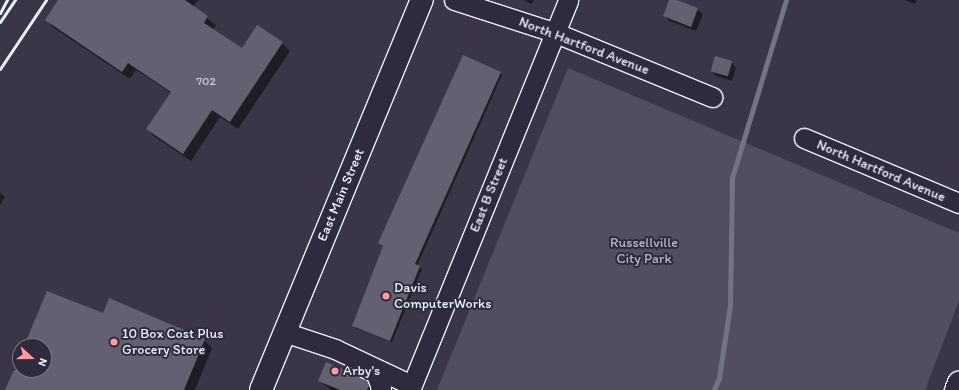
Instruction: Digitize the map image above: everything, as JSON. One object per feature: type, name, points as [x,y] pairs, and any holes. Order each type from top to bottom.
[{"type":"main road","name":"East Main Street","points":[[265,389],[284,332],[422,0]]},
{"type":"main road","points":[[956,390],[959,383]]},
{"type":"street","name":"North Hartford Avenue","points":[[454,0],[556,33],[712,97]]},
{"type":"street","name":"East B Street","points":[[410,388],[556,33],[568,0]]},
{"type":"street","name":"North Hartford Avenue","points":[[804,138],[959,203]]},
{"type":"street","points":[[284,332],[330,348],[410,388]]},
{"type":"street","points":[[330,348],[335,355],[375,372],[381,387],[380,390]]},
{"type":"green space","name":"Russellville City Park","points":[[568,68],[959,233],[959,301],[925,390],[437,390]]},
{"type":"building","points":[[58,0],[185,0],[208,16],[204,23],[242,48],[257,25],[283,42],[230,122],[212,110],[183,154],[146,129],[171,92],[128,63],[122,72],[45,20]]},
{"type":"building","points":[[669,0],[677,0],[698,8],[691,27],[663,16]]},
{"type":"building","points":[[463,55],[501,72],[415,264],[420,266],[390,341],[352,326],[383,246],[378,243]]},
{"type":"building","points":[[715,56],[732,61],[728,76],[711,71]]},
{"type":"building","name":"10 Box Cost Plus Grocery Store","points":[[47,291],[103,313],[109,298],[205,339],[184,390],[5,390],[12,374],[12,378],[52,378],[52,338],[27,338]]},
{"type":"building","name":"Arby's","points":[[326,362],[367,380],[369,386],[367,390],[340,390],[318,381]]},
{"type":"waterway","points":[[714,390],[719,378],[730,305],[732,178],[786,0]]},
{"type":"railway","points":[[0,13],[7,0]]},
{"type":"railway","points":[[0,22],[15,0]]},
{"type":"railway","points":[[0,69],[46,0]]},
{"type":"place","name":"Davis ComputerWorks","points":[[386,296]]},
{"type":"place","name":"10 Box Cost Plus Grocery Store","points":[[114,342]]},
{"type":"place","name":"Arby's","points":[[335,371]]}]
